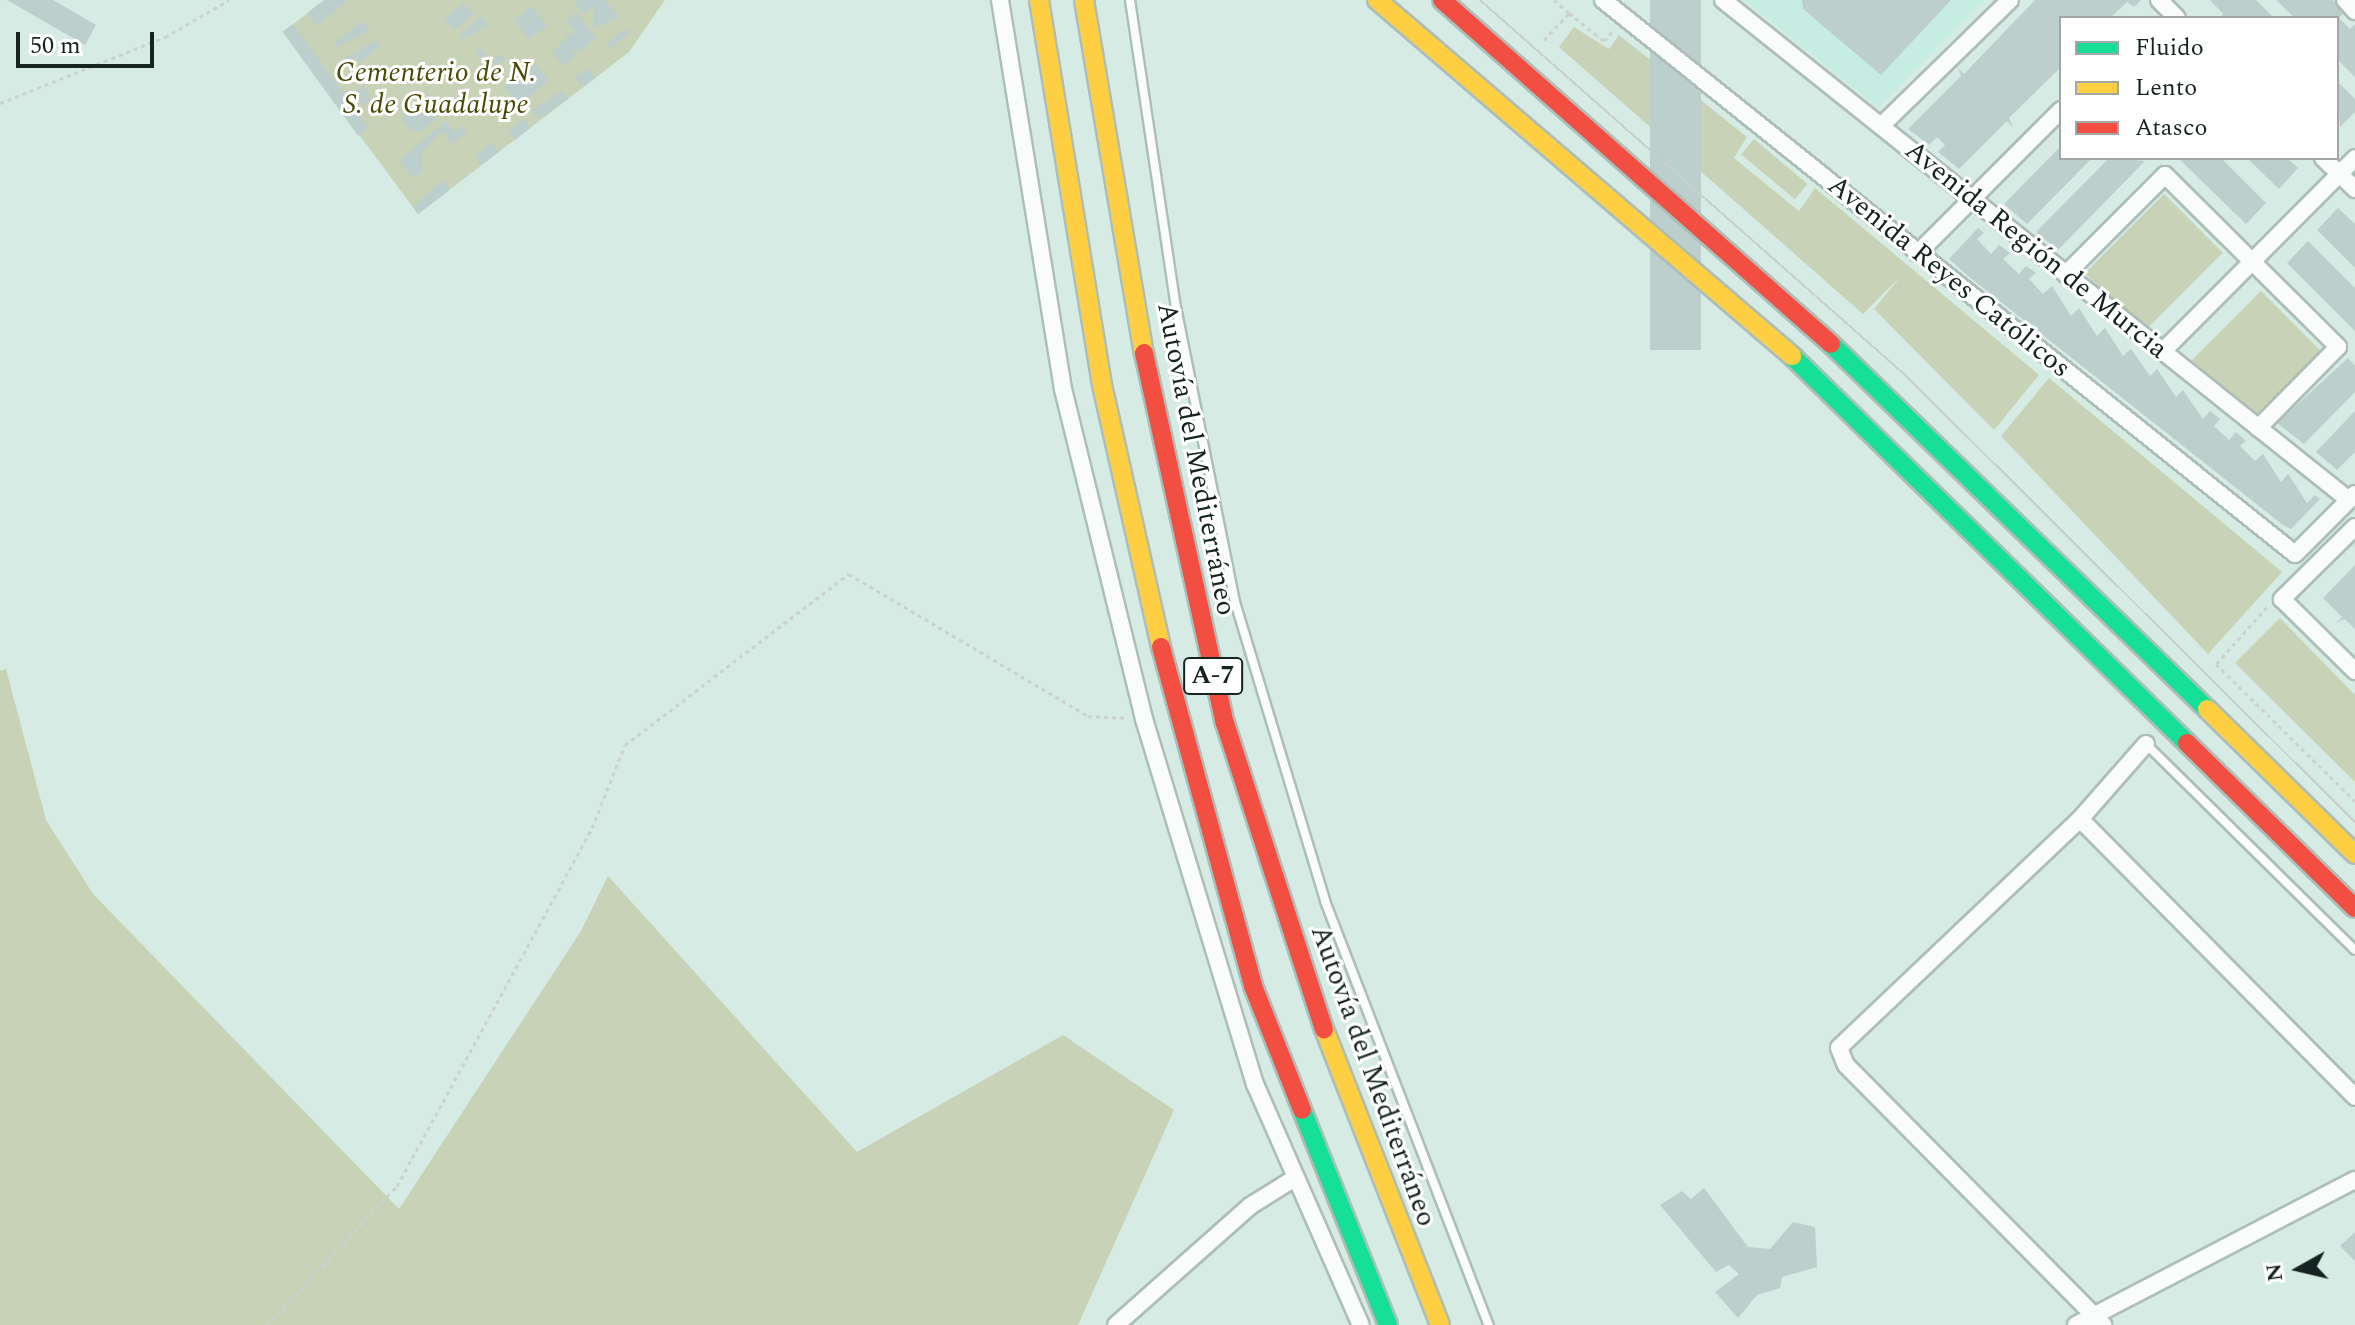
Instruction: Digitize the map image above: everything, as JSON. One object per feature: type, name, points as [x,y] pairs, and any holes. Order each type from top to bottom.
[{"type":"main road","name":"A-7","points":[[1039,0],[1102,385],[1179,727],[1253,986],[1388,1325]]},
{"type":"main road","name":"Autovía del Mediterráneo","points":[[1084,0],[1143,347],[1225,723],[1305,982],[1440,1325]]},
{"type":"main road","points":[[1377,0],[1817,377],[2355,908]]},
{"type":"main road","points":[[1442,0],[1862,371],[2355,854]]},
{"type":"street","points":[[1000,0],[1063,389],[1144,719],[1255,1084],[1361,1325]]},
{"type":"street","name":"Avenida Reyes Católicos","points":[[1603,0],[2295,554],[2352,497]]},
{"type":"street","name":"Avenida Región de Murcia","points":[[1723,0],[2258,428],[2352,497]]},
{"type":"street","points":[[1881,126],[2010,0]]},
{"type":"street","points":[[2345,0],[2355,11]]},
{"type":"street","points":[[1918,253],[2059,112]]},
{"type":"street","points":[[2163,351],[2355,158]]},
{"type":"street","points":[[2325,160],[2355,189]]},
{"type":"street","points":[[2066,274],[2165,175],[2338,347],[2258,428]]},
{"type":"street","points":[[2355,527],[2276,598],[2355,671]]},
{"type":"street","points":[[2103,1325],[1846,1065],[1839,1048],[2080,819],[2146,744]]},
{"type":"street","points":[[2080,819],[2355,1097]]},
{"type":"street","points":[[1116,1325],[1250,1206],[1295,1178]]},
{"type":"street","points":[[2076,1325],[2089,1312],[2355,1180]]},
{"type":"lane","points":[[1130,0],[1176,307],[1235,602],[1325,901],[1489,1325]]},
{"type":"lane","points":[[2146,744],[2355,950]]},
{"type":"path","points":[[0,103],[165,37],[229,0]]},
{"type":"path","points":[[1554,0],[1604,41],[1624,17]]},
{"type":"path","points":[[1544,40],[1569,13]]},
{"type":"path","points":[[267,1325],[397,1186],[592,828],[625,745],[849,574],[1088,716],[1144,719]]},
{"type":"path","points":[[2276,598],[2266,613],[2216,664],[2355,801]]},
{"type":"shaded area","points":[[1744,0],[1985,0],[1878,108]]},
{"type":"green space","name":"Cementerio de N. S. de Guadalupe","points":[[325,0],[665,0],[629,52],[418,214],[283,32]]},
{"type":"green space","points":[[1574,27],[1609,49],[1619,35],[1747,137],[1734,158],[1799,211],[1815,188],[2039,375],[1994,430],[1874,309],[1901,276],[1863,314],[1559,47]]},
{"type":"green space","points":[[1754,139],[1808,184],[1795,199],[1741,154]]},
{"type":"green space","points":[[2164,194],[2223,253],[2143,332],[2085,273]]},
{"type":"green space","points":[[2261,291],[2320,350],[2251,420],[2192,360]]},
{"type":"green space","points":[[2049,378],[2282,572],[2208,654],[2001,436]]},
{"type":"green space","points":[[2280,618],[2355,695],[2355,782],[2235,663]]},
{"type":"green space","points":[[6,669],[46,820],[93,894],[399,1209],[581,931],[608,876],[857,1152],[1063,1035],[1174,1110],[1078,1325],[0,1325],[0,671]]},
{"type":"building","points":[[7,0],[53,0],[96,25],[85,45]]},
{"type":"building","points":[[324,0],[348,0],[317,26],[307,13]]},
{"type":"building","points":[[573,0],[605,0],[619,18],[594,28],[593,6],[583,14]]},
{"type":"building","points":[[1650,0],[1701,0],[1701,350],[1650,350]]},
{"type":"building","points":[[1802,0],[1951,0],[1881,75],[1803,9]]},
{"type":"building","points":[[2035,0],[2141,0],[2134,7],[2127,2],[2112,16],[2059,16],[2059,69],[2009,118],[2013,127],[2007,121],[1959,169],[1938,152],[1945,145],[1937,137],[1929,145],[1908,129],[1961,76],[1958,68],[1964,74]]},
{"type":"building","points":[[2210,0],[2256,0],[2272,16],[2221,16],[2223,14]]},
{"type":"building","points":[[2276,0],[2333,0],[2345,12],[2339,18],[2293,16]]},
{"type":"building","points":[[463,3],[473,15],[455,31],[445,18]]},
{"type":"building","points":[[532,6],[547,26],[529,40],[514,20]]},
{"type":"building","points":[[576,12],[596,38],[579,52],[569,49],[575,56],[563,66],[552,53],[571,32],[580,38],[566,21]]},
{"type":"building","points":[[481,16],[488,25],[463,40],[459,34]]},
{"type":"building","points":[[2339,18],[2350,29],[2355,24],[2355,77],[2339,61]]},
{"type":"building","points":[[362,21],[369,30],[337,48],[334,43]]},
{"type":"building","points":[[293,24],[369,128],[358,136],[282,32]]},
{"type":"building","points":[[626,28],[630,33],[610,48],[607,44]]},
{"type":"building","points":[[376,40],[380,46],[360,63],[355,57],[342,67],[338,62]]},
{"type":"building","points":[[480,48],[490,61],[500,54],[506,60],[487,67],[475,52]]},
{"type":"building","points":[[530,59],[549,80],[518,106],[503,87],[523,75],[518,70]]},
{"type":"building","points":[[590,69],[595,78],[583,87],[574,77]]},
{"type":"building","points":[[2339,83],[2355,99],[2355,112],[2340,127]]},
{"type":"building","points":[[364,85],[371,100],[363,106],[354,93]]},
{"type":"building","points":[[562,90],[568,99],[538,119],[532,110]]},
{"type":"building","points":[[430,94],[436,119],[420,132],[410,130],[401,119]]},
{"type":"building","points":[[523,119],[530,128],[515,140],[509,132]]},
{"type":"building","points":[[446,121],[455,133],[463,126],[467,132],[452,144],[443,132],[434,139],[421,153],[423,171],[413,178],[399,160]]},
{"type":"building","points":[[492,143],[499,152],[481,165],[475,157]]},
{"type":"building","points":[[2059,148],[2059,160],[2090,160],[2027,224],[2004,204]]},
{"type":"building","points":[[2107,160],[2145,161],[2058,250],[2036,232]]},
{"type":"building","points":[[2180,160],[2223,160],[2266,203],[2246,224]]},
{"type":"building","points":[[2249,160],[2289,160],[2298,168],[2279,189]]},
{"type":"building","points":[[443,180],[450,190],[418,214],[413,207]]},
{"type":"building","points":[[2338,208],[2355,224],[2355,268],[2317,230]]},
{"type":"building","points":[[1978,228],[1984,233],[1977,239],[1991,254],[1999,245],[2010,253],[2003,259],[2019,274],[2026,266],[2036,273],[2029,279],[2043,294],[2052,286],[2071,316],[2079,308],[2097,336],[2105,328],[2123,356],[2131,349],[2150,376],[2157,369],[2176,397],[2183,390],[2203,419],[2210,411],[2220,419],[2214,426],[2229,440],[2236,432],[2246,441],[2240,446],[2255,461],[2263,454],[2281,482],[2288,474],[2307,503],[2315,495],[2320,499],[2291,529],[2283,525],[1968,276],[1949,259]]},
{"type":"building","points":[[2308,241],[2355,288],[2355,331],[2287,263]]},
{"type":"building","points":[[2348,358],[2355,366],[2355,392],[2304,444],[2277,423]]},
{"type":"building","points":[[2355,411],[2355,452],[2337,470],[2316,452]]},
{"type":"building","points":[[2355,565],[2355,629],[2345,619],[2336,623],[2342,617],[2323,598]]},
{"type":"building","points":[[1704,1188],[1748,1247],[1770,1249],[1793,1222],[1815,1227],[1817,1267],[1782,1277],[1780,1288],[1757,1295],[1738,1318],[1715,1292],[1739,1274],[1729,1265],[1716,1272],[1660,1205],[1682,1191],[1691,1199]]},
{"type":"building","points":[[2355,1232],[2355,1261],[2340,1246]]},
{"type":"tram line","points":[[1480,0],[1904,374],[2355,822]]},
{"type":"traffic: fast","points":[[1831,344],[2207,709]]},
{"type":"traffic: fast","points":[[1792,356],[2187,743]]},
{"type":"traffic: fast","points":[[1302,1110],[1388,1325]]},
{"type":"traffic: slow","points":[[1039,0],[1102,385],[1161,647]]},
{"type":"traffic: slow","points":[[1084,0],[1144,353]]},
{"type":"traffic: slow","points":[[1377,0],[1792,356]]},
{"type":"traffic: slow","points":[[2207,709],[2355,854]]},
{"type":"traffic: slow","points":[[1324,1029],[1440,1325]]},
{"type":"traffic: jam","points":[[1442,0],[1831,344]]},
{"type":"traffic: jam","points":[[1144,353],[1225,723],[1324,1029]]},
{"type":"traffic: jam","points":[[1161,647],[1253,986],[1302,1110]]},
{"type":"traffic: jam","points":[[2187,743],[2355,908]]}]
